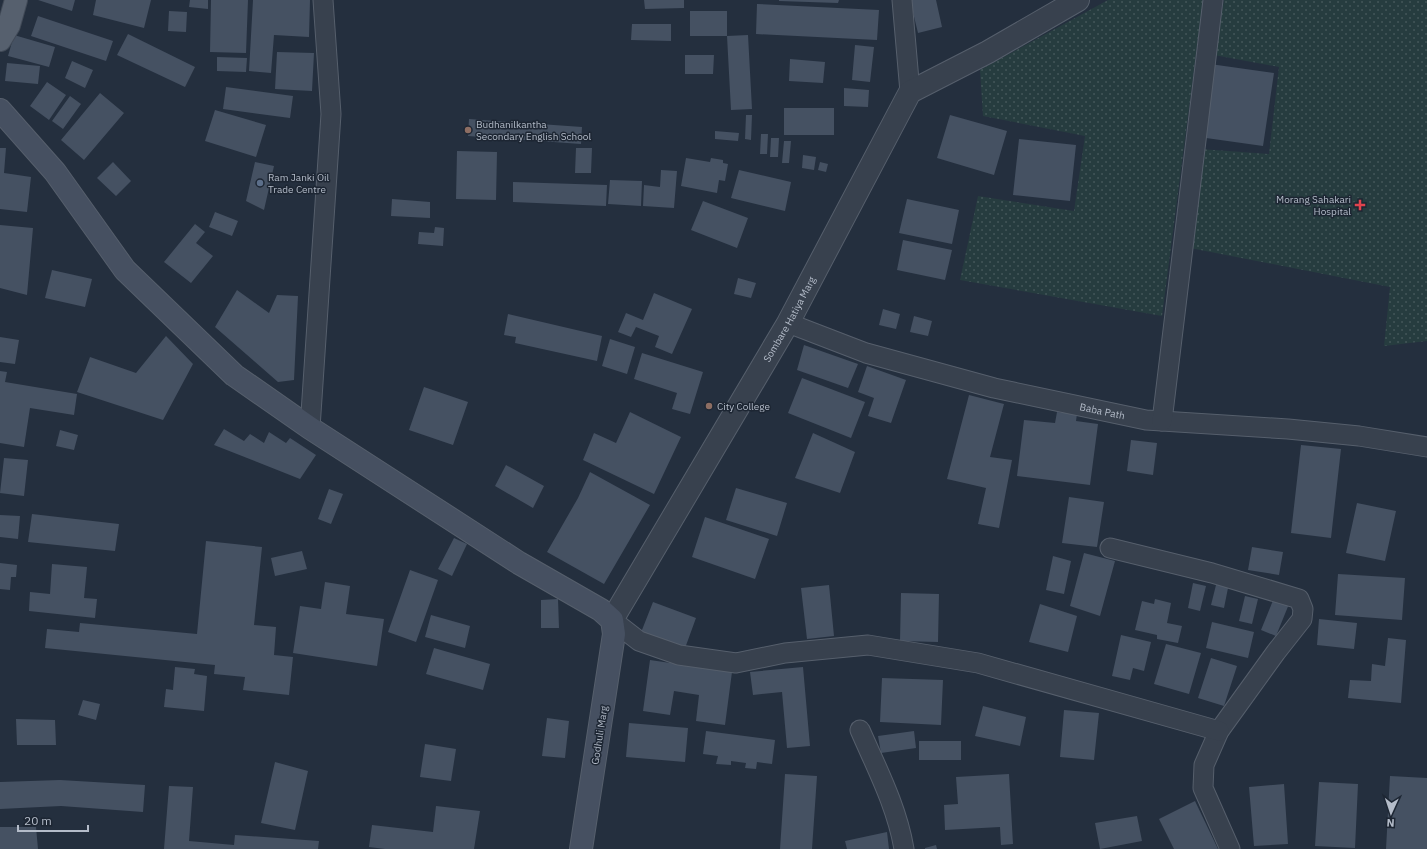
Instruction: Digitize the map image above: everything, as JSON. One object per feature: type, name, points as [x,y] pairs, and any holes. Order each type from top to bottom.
[{"type":"main road","points":[[0,40],[9,25],[16,0]]},
{"type":"main road","points":[[0,110],[55,172],[125,270],[234,375],[310,428],[519,563],[601,610],[612,620]]},
{"type":"main road","name":"Godhuli Marg","points":[[581,849],[614,634],[612,620]]},
{"type":"street","points":[[310,428],[331,114],[323,0]]},
{"type":"street","points":[[902,0],[910,92],[988,52],[1078,0]]},
{"type":"street","points":[[1162,421],[1213,0]]},
{"type":"street","name":"Sombare Hatiya Marg","points":[[612,620],[788,323],[910,92]]},
{"type":"street","name":"Baba Path","points":[[788,323],[866,353],[994,388],[1146,420],[1288,429],[1359,436],[1427,447]]},
{"type":"street","points":[[1110,548],[1212,573],[1299,599],[1303,609],[1302,619],[1219,730],[1204,765],[1203,788],[1230,849]]},
{"type":"street","points":[[612,620],[639,641],[672,653],[736,663],[785,653],[868,645],[978,663],[1219,730]]},
{"type":"street","points":[[860,730],[891,800],[902,834],[904,849]]},
{"type":"green space","points":[[1108,0],[1203,0],[1162,316],[960,280],[978,196],[1074,211],[1085,136],[983,116],[980,70]]},
{"type":"green space","points":[[1224,0],[1427,0],[1427,341],[1384,346],[1390,287],[1185,247],[1200,149],[1269,154],[1279,67],[1214,55]]},
{"type":"building","points":[[38,0],[75,0],[72,11]]},
{"type":"building","points":[[96,0],[151,0],[144,28],[93,15]]},
{"type":"building","points":[[190,0],[208,0],[208,9],[189,7]]},
{"type":"building","points":[[211,0],[248,0],[246,53],[210,52]]},
{"type":"building","points":[[253,0],[310,0],[309,37],[274,35],[271,73],[249,71]]},
{"type":"building","points":[[644,0],[684,0],[684,8],[645,9]]},
{"type":"building","points":[[779,0],[839,0],[838,3]]},
{"type":"building","points":[[910,0],[936,0],[942,27],[918,33]]},
{"type":"building","points":[[757,4],[879,10],[877,40],[756,34]]},
{"type":"building","points":[[169,11],[187,12],[186,32],[168,31]]},
{"type":"building","points":[[690,11],[727,11],[727,36],[690,36]]},
{"type":"building","points":[[38,16],[113,41],[106,61],[31,36]]},
{"type":"building","points":[[632,24],[671,24],[671,41],[631,40]]},
{"type":"building","points":[[128,34],[195,67],[185,87],[117,55]]},
{"type":"building","points":[[14,35],[55,47],[49,67],[8,56]]},
{"type":"building","points":[[748,35],[752,109],[731,110],[727,36]]},
{"type":"building","points":[[855,45],[874,47],[870,82],[852,80]]},
{"type":"building","points":[[277,52],[314,53],[312,91],[275,89]]},
{"type":"building","points":[[685,55],[714,55],[713,74],[685,74]]},
{"type":"building","points":[[217,57],[247,58],[246,72],[217,71]]},
{"type":"building","points":[[790,59],[825,62],[823,83],[789,81]]},
{"type":"building","points":[[72,61],[93,70],[85,88],[65,78]]},
{"type":"building","points":[[7,63],[40,66],[38,84],[5,81]]},
{"type":"building","points":[[1210,64],[1274,73],[1263,146],[1199,137]]},
{"type":"building","points":[[47,82],[66,95],[49,120],[30,106]]},
{"type":"building","points":[[226,87],[293,96],[290,118],[223,109]]},
{"type":"building","points":[[844,88],[869,90],[868,107],[844,106]]},
{"type":"building","points":[[100,93],[124,113],[84,160],[61,140]]},
{"type":"building","points":[[70,96],[81,104],[63,129],[52,121]]},
{"type":"building","points":[[784,108],[834,108],[834,135],[784,135]]},
{"type":"building","points":[[215,110],[266,125],[256,157],[205,141]]},
{"type":"building","points":[[746,115],[752,115],[751,140],[745,139]]},
{"type":"building","points":[[950,115],[1007,131],[994,175],[937,158]]},
{"type":"building","points":[[469,119],[582,127],[581,144],[468,136]]},
{"type":"building","points":[[715,131],[739,133],[738,141],[715,139]]},
{"type":"building","points":[[761,134],[768,134],[767,154],[760,154]]},
{"type":"building","points":[[771,138],[779,138],[778,157],[770,157]]},
{"type":"building","points":[[1019,139],[1076,145],[1070,201],[1013,195]]},
{"type":"building","points":[[784,141],[791,141],[789,163],[782,163]]},
{"type":"building","points":[[0,148],[6,148],[4,173],[31,177],[27,212],[0,209]]},
{"type":"building","points":[[576,148],[592,148],[591,173],[575,173]]},
{"type":"building","points":[[457,151],[497,152],[496,200],[456,199]]},
{"type":"building","points":[[803,155],[816,157],[814,170],[802,168]]},
{"type":"building","points":[[686,158],[710,162],[711,158],[723,160],[723,163],[728,164],[725,181],[719,180],[717,193],[681,186]]},
{"type":"building","points":[[113,162],[131,181],[116,196],[97,178]]},
{"type":"building","name":"Ram Janki Oil Trade Centre","points":[[255,162],[274,166],[264,210],[246,201]]},
{"type":"building","points":[[820,162],[828,164],[826,172],[818,170]]},
{"type":"building","points":[[661,170],[677,171],[674,208],[643,206],[644,185],[660,187]]},
{"type":"building","points":[[739,170],[791,182],[785,211],[731,198]]},
{"type":"building","points":[[610,180],[642,181],[641,206],[608,204]]},
{"type":"building","points":[[513,182],[607,185],[606,206],[513,202]]},
{"type":"building","points":[[392,199],[430,202],[430,218],[391,216]]},
{"type":"building","points":[[907,199],[959,210],[952,244],[899,233]]},
{"type":"building","points":[[703,201],[748,218],[737,248],[691,230]]},
{"type":"building","points":[[215,212],[238,221],[232,236],[209,227]]},
{"type":"building","points":[[195,224],[205,232],[196,243],[213,256],[191,283],[164,262]]},
{"type":"building","points":[[0,225],[33,228],[27,295],[0,288]]},
{"type":"building","points":[[435,227],[444,228],[443,246],[418,244],[419,232],[434,233]]},
{"type":"building","points":[[903,240],[952,250],[945,280],[897,270]]},
{"type":"building","points":[[52,270],[92,279],[85,307],[45,298]]},
{"type":"building","points":[[738,278],[756,283],[751,298],[734,294]]},
{"type":"building","points":[[237,290],[269,313],[277,295],[298,296],[294,380],[278,382],[215,327]]},
{"type":"building","points":[[654,293],[692,309],[672,354],[655,347],[659,336],[636,327],[631,337],[618,332],[626,313],[643,320]]},
{"type":"building","points":[[883,309],[900,314],[896,329],[879,325]]},
{"type":"building","points":[[508,314],[602,336],[597,361],[515,343],[516,337],[504,335]]},
{"type":"building","points":[[914,316],[932,321],[928,336],[910,332]]},
{"type":"building","points":[[166,336],[193,364],[163,420],[77,392],[90,357],[136,373]]},
{"type":"building","points":[[0,337],[19,340],[15,364],[0,362]]},
{"type":"building","points":[[610,339],[635,347],[627,374],[602,366]]},
{"type":"building","points":[[804,345],[858,364],[848,388],[797,370]]},
{"type":"building","points":[[642,353],[703,372],[690,414],[672,409],[677,393],[634,379]]},
{"type":"building","points":[[867,366],[906,380],[891,423],[868,416],[874,398],[858,392]]},
{"type":"building","points":[[0,371],[7,372],[5,382],[77,394],[74,415],[30,408],[24,447],[0,443]]},
{"type":"building","points":[[802,378],[865,402],[851,438],[788,413]]},
{"type":"building","points":[[424,387],[468,402],[453,445],[409,430]]},
{"type":"building","points":[[969,395],[1004,404],[990,457],[1012,460],[999,528],[978,524],[986,488],[947,479]]},
{"type":"building","points":[[630,412],[681,437],[654,494],[583,460],[594,433],[616,443]]},
{"type":"building","points":[[1057,412],[1077,414],[1076,421],[1098,424],[1090,485],[1017,476],[1024,420],[1055,423]]},
{"type":"building","points":[[224,429],[244,441],[250,434],[264,443],[269,432],[286,443],[290,438],[316,455],[300,479],[214,445]]},
{"type":"building","points":[[60,430],[78,435],[74,450],[56,446]]},
{"type":"building","points":[[813,433],[855,452],[840,493],[795,478]]},
{"type":"building","points":[[1131,440],[1157,443],[1153,475],[1127,471]]},
{"type":"building","points":[[1301,445],[1341,449],[1331,538],[1291,533]]},
{"type":"building","points":[[4,458],[28,460],[24,496],[0,493]]},
{"type":"building","points":[[506,465],[544,486],[533,508],[495,486]]},
{"type":"building","points":[[590,472],[650,505],[604,584],[547,552],[578,498]]},
{"type":"building","points":[[736,488],[787,503],[777,536],[726,520]]},
{"type":"building","points":[[329,489],[343,494],[331,524],[318,519]]},
{"type":"building","points":[[1069,497],[1104,502],[1097,547],[1062,543]]},
{"type":"building","points":[[1357,503],[1396,511],[1385,561],[1346,553]]},
{"type":"building","points":[[32,514],[119,524],[115,551],[28,542]]},
{"type":"building","points":[[0,515],[20,516],[18,539],[0,537]]},
{"type":"building","points":[[705,517],[769,539],[755,579],[692,557]]},
{"type":"building","points":[[454,538],[467,544],[452,576],[438,569]]},
{"type":"building","points":[[206,541],[262,547],[254,625],[276,627],[274,655],[293,657],[289,695],[243,690],[245,677],[214,674],[215,665],[45,648],[47,629],[79,632],[80,623],[197,634]]},
{"type":"building","points":[[1252,547],[1283,552],[1279,575],[1248,570]]},
{"type":"building","points":[[302,551],[307,569],[275,576],[271,558]]},
{"type":"building","points":[[1084,553],[1115,561],[1100,616],[1070,606]]},
{"type":"building","points":[[1053,556],[1071,561],[1064,594],[1046,590]]},
{"type":"building","points":[[0,563],[17,565],[16,577],[11,577],[10,590],[0,589]]},
{"type":"building","points":[[52,564],[87,567],[84,598],[97,599],[95,618],[29,611],[30,592],[50,594]]},
{"type":"building","points":[[410,570],[438,580],[416,642],[388,632]]},
{"type":"building","points":[[1338,574],[1405,578],[1402,620],[1335,615]]},
{"type":"building","points":[[1217,581],[1229,583],[1224,608],[1211,605]]},
{"type":"building","points":[[325,582],[350,586],[346,614],[384,619],[377,666],[293,653],[300,606],[321,609]]},
{"type":"building","points":[[1193,583],[1206,586],[1200,611],[1188,608]]},
{"type":"building","points":[[829,585],[834,636],[807,639],[801,588]]},
{"type":"building","points":[[901,593],[939,594],[938,642],[900,641]]},
{"type":"building","points":[[1245,596],[1258,599],[1252,624],[1239,621]]},
{"type":"building","points":[[1274,598],[1289,604],[1276,636],[1261,630]]},
{"type":"building","points":[[558,599],[559,628],[541,628],[541,600]]},
{"type":"building","points":[[1155,599],[1171,603],[1167,623],[1182,626],[1178,643],[1157,639],[1157,635],[1135,630],[1142,601],[1154,604]]},
{"type":"building","points":[[653,602],[696,618],[684,651],[640,635]]},
{"type":"building","points":[[1040,604],[1077,616],[1068,652],[1029,642]]},
{"type":"building","points":[[431,615],[470,626],[465,648],[425,637]]},
{"type":"building","points":[[1319,619],[1357,623],[1354,649],[1317,645]]},
{"type":"building","points":[[1212,622],[1254,632],[1248,658],[1206,648]]},
{"type":"building","points":[[1121,635],[1151,642],[1144,671],[1133,668],[1130,680],[1112,676]]},
{"type":"building","points":[[1388,638],[1406,640],[1401,703],[1348,698],[1350,680],[1371,681],[1372,664],[1385,666]]},
{"type":"building","points":[[1166,644],[1201,653],[1189,694],[1154,684]]},
{"type":"building","points":[[434,648],[490,664],[483,690],[426,674]]},
{"type":"building","points":[[1211,658],[1237,666],[1224,706],[1198,698]]},
{"type":"building","points":[[650,660],[732,672],[725,725],[696,721],[699,695],[674,691],[670,715],[643,711]]},
{"type":"building","points":[[175,667],[195,669],[194,674],[207,676],[204,711],[164,707],[166,689],[173,690]]},
{"type":"building","points":[[803,667],[810,746],[787,748],[782,692],[753,695],[750,672]]},
{"type":"building","points":[[882,678],[943,680],[941,725],[880,722]]},
{"type":"building","points":[[83,700],[100,704],[96,720],[78,715]]},
{"type":"building","points":[[983,706],[1026,717],[1020,746],[975,736]]},
{"type":"building","points":[[1064,710],[1099,713],[1094,760],[1060,757]]},
{"type":"building","points":[[547,718],[569,721],[565,758],[542,756]]},
{"type":"building","points":[[16,719],[55,720],[56,745],[17,745]]},
{"type":"building","points":[[629,723],[688,728],[685,762],[626,757]]},
{"type":"building","points":[[706,731],[775,740],[772,764],[757,762],[756,769],[745,768],[746,763],[731,761],[731,765],[716,764],[718,756],[703,754]]},
{"type":"building","points":[[914,731],[916,748],[881,753],[878,736]]},
{"type":"building","points":[[919,741],[961,741],[961,760],[919,760]]},
{"type":"building","points":[[425,744],[456,749],[451,781],[420,777]]},
{"type":"building","points":[[275,762],[308,771],[295,830],[261,823]]},
{"type":"building","points":[[785,774],[817,776],[812,849],[780,849]]},
{"type":"building","points":[[1009,774],[1013,844],[1001,845],[1000,827],[945,830],[944,805],[958,804],[956,777]]},
{"type":"building","points":[[1390,776],[1427,778],[1427,849],[1386,849]]},
{"type":"building","points":[[60,780],[145,785],[143,812],[61,806],[0,809],[0,782]]},
{"type":"building","points":[[1319,782],[1358,784],[1355,848],[1315,846]]},
{"type":"building","points":[[1284,784],[1288,844],[1254,846],[1249,787]]},
{"type":"building","points":[[169,786],[193,787],[189,841],[234,845],[235,835],[319,841],[318,849],[164,849]]},
{"type":"building","points":[[1195,801],[1218,849],[1174,849],[1159,819]]},
{"type":"building","points":[[436,806],[480,811],[474,849],[385,849],[369,847],[372,825],[433,832]]},
{"type":"building","points":[[1137,816],[1142,841],[1100,849],[1095,823]]},
{"type":"building","points":[[0,827],[36,827],[38,849],[0,849]]},
{"type":"building","points":[[887,832],[889,849],[847,849],[845,841]]},
{"type":"building","points":[[936,845],[937,849],[925,849],[925,848]]},
{"type":"place","name":"Budhanilkantha Secondary English School","points":[[468,130]]},
{"type":"place","name":"Ram Janki Oil Trade Centre","points":[[260,183]]},
{"type":"place","name":"Morang Sahakari Hospital","points":[[1360,205]]},
{"type":"place","name":"City College","points":[[709,406]]}]
